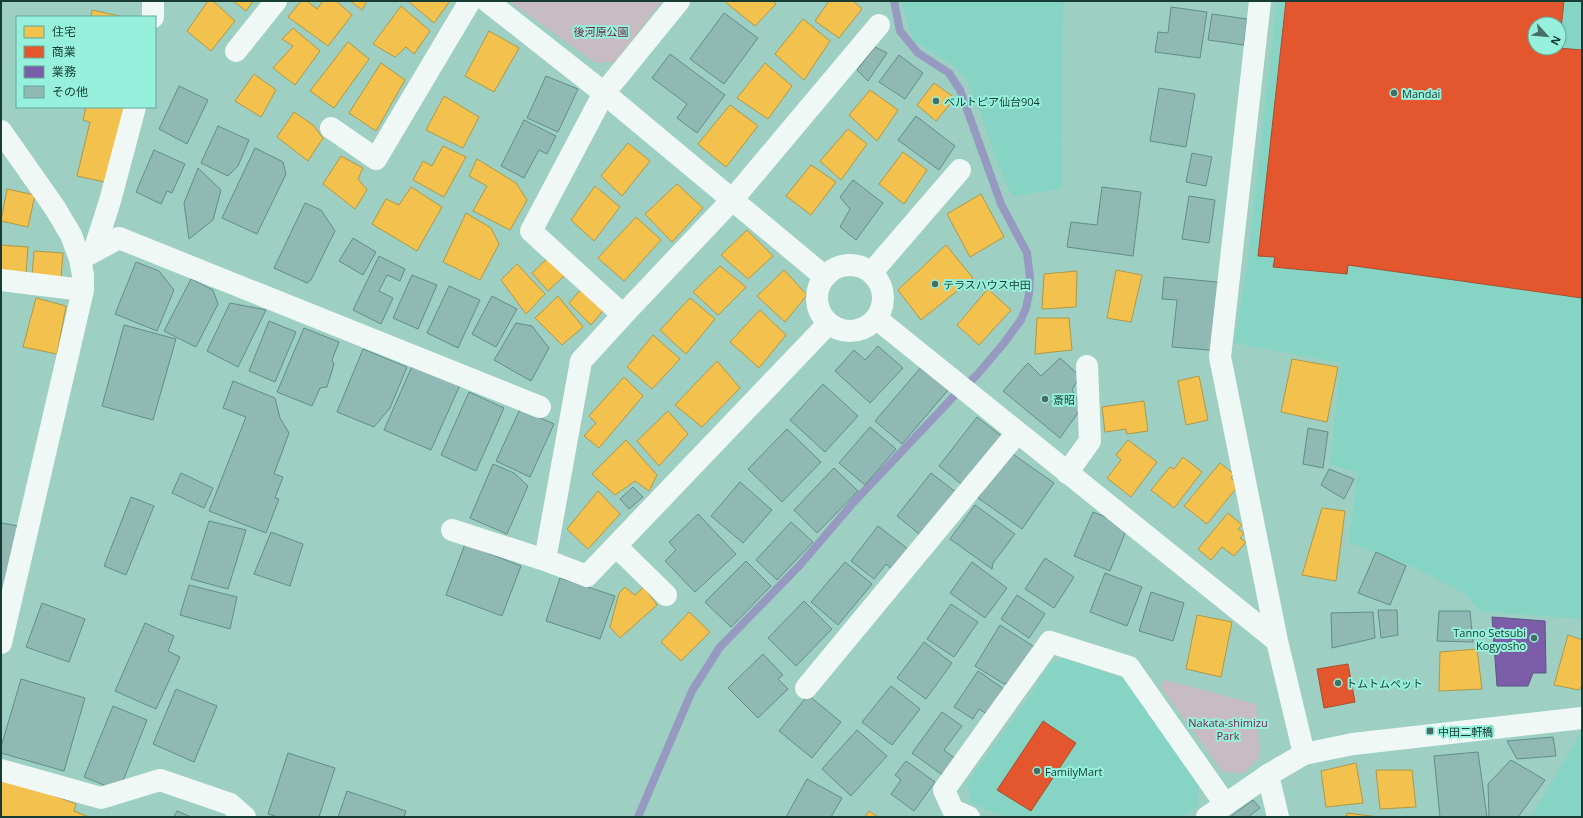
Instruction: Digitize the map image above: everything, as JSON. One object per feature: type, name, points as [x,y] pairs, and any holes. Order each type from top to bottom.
[{"type":"street","points":[[152,16],[154,1]]},
{"type":"street","points":[[236,51],[276,1]]},
{"type":"street","points":[[331,128],[376,159],[470,1]]},
{"type":"street","points":[[487,1],[604,94],[824,277]]},
{"type":"street","points":[[623,315],[531,231],[604,94],[679,1]]},
{"type":"street","points":[[1260,1],[1220,357],[1277,641],[1304,754]]},
{"type":"street","points":[[545,560],[581,361],[732,200],[879,24]]},
{"type":"street","points":[[1,643],[83,290],[83,275],[87,255],[110,201],[135,108]]},
{"type":"street","points":[[1,131],[55,208],[71,235],[87,255]]},
{"type":"street","points":[[872,272],[960,170]]},
{"type":"street","points":[[87,255],[119,238],[540,407]]},
{"type":"street","points":[[842,266],[857,266],[872,272],[882,289],[884,300],[882,310],[877,319],[869,326],[859,331],[848,332],[838,330],[828,324],[821,316],[817,306],[816,296],[824,277],[832,270],[842,266]]},
{"type":"street","points":[[1,280],[83,290]]},
{"type":"street","points":[[877,319],[1277,641]]},
{"type":"street","points":[[452,530],[545,560],[587,576],[828,324]]},
{"type":"street","points":[[1067,473],[1090,440],[1087,366]]},
{"type":"street","points":[[806,688],[1017,432]]},
{"type":"street","points":[[616,546],[666,595]]},
{"type":"street","points":[[969,817],[953,810],[944,790],[1050,642],[1130,667],[1225,804]]},
{"type":"street","points":[[1207,817],[1268,775],[1304,754],[1353,744],[1582,718]]},
{"type":"street","points":[[1,770],[101,798],[160,780],[230,804],[245,817]]},
{"type":"street","points":[[1268,775],[1278,817]]},
{"type":"shaded area","points":[[901,1],[1063,1],[1061,189],[1012,196],[966,79],[954,66],[913,40]]},
{"type":"shaded area","points":[[1277,1],[1582,1],[1582,619],[1479,611],[1468,596],[1413,567],[1349,542],[1358,472],[1330,465],[1341,363],[1234,343],[1247,268]]},
{"type":"shaded area","points":[[1065,658],[1124,679],[1199,784],[1197,807],[1182,817],[1005,817],[970,802],[968,781],[1030,697],[1049,664]]},
{"type":"shaded area","points":[[1582,731],[1582,817],[1531,817]]},
{"type":"green space","name":"後河原公園","points":[[509,1],[662,1],[615,62],[596,63]]},
{"type":"green space","name":"Nakata-shimizu Park","points":[[1165,680],[1256,704],[1260,757],[1244,773],[1223,772],[1161,687]]},
{"type":"building: 住宅","points":[[208,1],[213,1],[235,21],[211,51],[187,31]]},
{"type":"building: 住宅","points":[[233,1],[253,1],[246,11]]},
{"type":"building: 住宅","points":[[301,1],[307,1],[317,9],[323,1],[336,1],[352,15],[328,46],[288,17]]},
{"type":"building: 住宅","points":[[350,1],[367,1],[362,10]]},
{"type":"building: 住宅","points":[[408,1],[450,1],[434,23]]},
{"type":"building: 住宅","points":[[724,1],[772,1],[776,4],[755,26]]},
{"type":"building: 住宅","points":[[829,1],[853,1],[862,9],[839,38],[815,21]]},
{"type":"building: 住宅","points":[[401,6],[430,31],[414,54],[406,47],[395,57],[373,44]]},
{"type":"building: 住宅","points":[[92,10],[119,16],[91,16]]},
{"type":"building: 住宅","points":[[803,19],[830,41],[804,80],[775,54]]},
{"type":"building: 住宅","points":[[293,28],[320,51],[295,85],[273,68],[293,46],[282,39]]},
{"type":"building: 住宅","points":[[489,31],[519,48],[494,92],[465,76]]},
{"type":"building: 住宅","points":[[348,42],[369,59],[334,108],[310,91]]},
{"type":"building: 住宅","points":[[381,63],[405,80],[376,131],[349,113]]},
{"type":"building: 住宅","points":[[765,63],[792,86],[768,119],[737,98]]},
{"type":"building: 住宅","points":[[254,74],[276,90],[261,117],[235,101]]},
{"type":"building: 住宅","name":"ベルトピア仙台904","points":[[934,83],[955,98],[936,121],[917,105]]},
{"type":"building: 住宅","points":[[870,90],[898,110],[877,141],[849,115]]},
{"type":"building: 住宅","points":[[444,96],[479,117],[463,148],[426,130]]},
{"type":"building: 住宅","points":[[730,105],[758,126],[726,167],[698,144]]},
{"type":"building: 住宅","points":[[86,108],[128,108],[109,183],[77,176],[90,122],[83,120]]},
{"type":"building: 住宅","points":[[294,112],[313,125],[323,138],[308,161],[277,137]]},
{"type":"building: 住宅","points":[[848,129],[867,144],[841,180],[820,161]]},
{"type":"building: 住宅","points":[[628,143],[650,161],[622,196],[601,176]]},
{"type":"building: 住宅","points":[[443,146],[466,157],[444,197],[413,180],[423,161],[432,166]]},
{"type":"building: 住宅","points":[[903,152],[927,170],[904,204],[879,184]]},
{"type":"building: 住宅","points":[[341,156],[363,168],[358,179],[367,190],[355,209],[323,184]]},
{"type":"building: 住宅","points":[[477,159],[516,183],[527,200],[510,230],[473,211],[487,186],[469,176]]},
{"type":"building: 住宅","points":[[811,165],[836,182],[811,215],[786,196]]},
{"type":"building: 住宅","points":[[677,184],[703,208],[672,242],[645,214]]},
{"type":"building: 住宅","points":[[595,186],[620,207],[594,241],[571,220]]},
{"type":"building: 住宅","points":[[411,187],[442,207],[417,251],[372,224],[386,199],[399,205]]},
{"type":"building: 住宅","points":[[7,189],[35,195],[28,227],[1,221]]},
{"type":"building: 住宅","points":[[981,194],[1004,237],[970,257],[947,214]]},
{"type":"building: 住宅","points":[[466,213],[491,228],[499,244],[480,280],[443,262]]},
{"type":"building: 住宅","points":[[636,217],[661,240],[624,281],[598,258]]},
{"type":"building: 住宅","points":[[747,230],[773,256],[748,279],[721,255]]},
{"type":"building: 住宅","points":[[1,245],[28,247],[26,274],[1,270]]},
{"type":"building: 住宅","name":"テラスハウス中田","points":[[946,245],[973,278],[921,320],[898,290]]},
{"type":"building: 住宅","points":[[34,251],[63,253],[61,278],[32,276]]},
{"type":"building: 住宅","points":[[548,258],[566,274],[548,291],[532,273]]},
{"type":"building: 住宅","points":[[517,264],[545,294],[526,314],[501,280]]},
{"type":"building: 住宅","points":[[720,266],[746,287],[718,315],[693,292]]},
{"type":"building: 住宅","points":[[784,270],[807,295],[785,322],[757,296]]},
{"type":"building: 住宅","points":[[1116,270],[1142,275],[1131,322],[1107,318]]},
{"type":"building: 住宅","points":[[1077,271],[1076,307],[1042,309],[1044,274]]},
{"type":"building: 住宅","points":[[584,286],[606,307],[591,325],[569,303]]},
{"type":"building: 住宅","points":[[988,289],[1011,310],[979,345],[957,325]]},
{"type":"building: 住宅","points":[[558,296],[583,327],[562,345],[535,318]]},
{"type":"building: 住宅","points":[[36,298],[66,306],[57,354],[23,347]]},
{"type":"building: 住宅","points":[[690,298],[715,319],[686,354],[660,330]]},
{"type":"building: 住宅","points":[[760,310],[786,335],[759,368],[730,342]]},
{"type":"building: 住宅","points":[[1037,318],[1069,318],[1072,350],[1035,354]]},
{"type":"building: 住宅","points":[[653,335],[680,359],[652,389],[627,367]]},
{"type":"building: 住宅","points":[[1292,359],[1338,367],[1327,422],[1281,412]]},
{"type":"building: 住宅","points":[[717,361],[740,388],[702,427],[675,405]]},
{"type":"building: 住宅","points":[[1199,376],[1208,420],[1186,425],[1178,381]]},
{"type":"building: 住宅","points":[[624,377],[643,396],[599,448],[584,436],[596,423],[589,416]]},
{"type":"building: 住宅","points":[[1144,401],[1148,431],[1127,434],[1126,429],[1105,432],[1102,407]]},
{"type":"building: 住宅","points":[[668,411],[688,434],[659,466],[637,441]]},
{"type":"building: 住宅","points":[[626,440],[657,475],[649,491],[635,481],[615,495],[592,474]]},
{"type":"building: 住宅","points":[[1128,440],[1157,462],[1131,497],[1107,478],[1121,460],[1116,455]]},
{"type":"building: 住宅","points":[[1183,457],[1202,472],[1174,508],[1151,490],[1170,467],[1174,469]]},
{"type":"building: 住宅","points":[[1220,463],[1234,474],[1231,478],[1239,485],[1207,524],[1184,506]]},
{"type":"building: 住宅","points":[[598,491],[620,514],[588,549],[567,529]]},
{"type":"building: 住宅","points":[[1322,508],[1345,511],[1336,581],[1302,575]]},
{"type":"building: 住宅","points":[[1228,513],[1242,525],[1238,529],[1244,533],[1240,538],[1246,542],[1234,556],[1222,547],[1211,560],[1198,549]]},
{"type":"building: 住宅","points":[[625,587],[635,595],[644,587],[657,605],[620,638],[610,627],[619,593]]},
{"type":"building: 住宅","points":[[689,612],[710,632],[681,661],[661,642]]},
{"type":"building: 住宅","points":[[1197,615],[1232,622],[1221,677],[1186,669]]},
{"type":"building: 住宅","points":[[1568,635],[1582,640],[1582,685],[1579,690],[1554,685]]},
{"type":"building: 住宅","points":[[1477,649],[1482,689],[1439,691],[1440,652]]},
{"type":"building: 住宅","points":[[1356,763],[1363,803],[1326,807],[1321,771]]},
{"type":"building: 住宅","points":[[1376,770],[1412,770],[1416,807],[1380,809]]},
{"type":"building: 住宅","points":[[1,775],[76,804],[74,811],[89,817],[1,816]]},
{"type":"building: 住宅","points":[[869,811],[878,817],[865,817]]},
{"type":"building: 住宅","points":[[1347,813],[1379,817],[1346,817]]},
{"type":"building: 商業","points":[[1286,1],[1564,1],[1562,16],[1527,16],[1527,56],[1567,56],[1567,49],[1582,50],[1582,298],[1348,265],[1347,274],[1273,267],[1275,257],[1258,256]]},
{"type":"building: 商業","points":[[1348,664],[1355,702],[1324,708],[1317,669]]},
{"type":"building: 商業","points":[[1043,721],[1076,743],[1031,811],[997,790]]},
{"type":"building: 業務","points":[[1492,617],[1545,621],[1546,673],[1533,673],[1528,686],[1497,686]]},
{"type":"building: その他","points":[[1171,7],[1207,12],[1200,58],[1155,52],[1158,32],[1168,33]]},
{"type":"building: その他","points":[[724,13],[758,38],[724,84],[690,59]]},
{"type":"building: その他","points":[[1212,14],[1247,19],[1244,45],[1208,40]]},
{"type":"building: その他","points":[[875,47],[887,53],[868,81],[857,70]]},
{"type":"building: その他","points":[[670,54],[725,95],[697,133],[677,118],[687,104],[652,78]]},
{"type":"building: その他","points":[[899,55],[923,73],[905,99],[879,82]]},
{"type":"building: その他","points":[[546,76],[578,89],[558,132],[527,118]]},
{"type":"building: その他","points":[[179,86],[208,100],[187,144],[159,129]]},
{"type":"building: その他","points":[[1159,88],[1195,94],[1186,147],[1150,141]]},
{"type":"building: その他","points":[[916,116],[955,146],[939,170],[898,140]]},
{"type":"building: その他","points":[[524,120],[556,136],[547,154],[539,150],[524,178],[501,166]]},
{"type":"building: その他","points":[[218,126],[249,140],[238,166],[228,176],[201,163]]},
{"type":"building: その他","points":[[255,148],[283,162],[286,174],[257,234],[222,218]]},
{"type":"building: その他","points":[[154,150],[185,164],[172,193],[167,191],[161,204],[136,192]]},
{"type":"building: その他","points":[[1192,153],[1212,157],[1206,186],[1186,182]]},
{"type":"building: その他","points":[[198,168],[221,190],[213,220],[189,239],[184,203]]},
{"type":"building: その他","points":[[853,180],[883,203],[856,240],[840,227],[850,209],[840,197]]},
{"type":"building: その他","points":[[1102,187],[1141,192],[1133,256],[1067,247],[1071,222],[1097,225]]},
{"type":"building: その他","points":[[1189,196],[1215,200],[1209,243],[1182,239]]},
{"type":"building: その他","points":[[305,203],[321,210],[335,231],[311,280],[307,283],[274,268]]},
{"type":"building: その他","points":[[353,238],[376,252],[363,275],[339,261]]},
{"type":"building: その他","points":[[379,256],[405,269],[400,281],[387,275],[379,291],[393,298],[381,324],[353,310]]},
{"type":"building: その他","points":[[136,262],[159,271],[174,290],[157,331],[115,314]]},
{"type":"building: その他","points":[[412,275],[437,285],[418,329],[393,318]]},
{"type":"building: その他","points":[[1164,277],[1227,283],[1220,351],[1172,347],[1177,300],[1162,299]]},
{"type":"building: その他","points":[[191,279],[213,290],[218,304],[196,347],[164,331]]},
{"type":"building: その他","points":[[449,286],[480,300],[458,348],[427,333]]},
{"type":"building: その他","points":[[492,296],[517,309],[496,347],[472,334]]},
{"type":"building: その他","points":[[230,303],[266,310],[238,367],[207,351]]},
{"type":"building: その他","points":[[269,321],[296,332],[275,382],[249,371]]},
{"type":"building: その他","points":[[516,323],[532,326],[549,348],[531,381],[494,360]]},
{"type":"building: その他","points":[[124,325],[176,339],[153,420],[102,406]]},
{"type":"building: その他","points":[[304,328],[339,342],[332,360],[334,364],[327,387],[320,388],[312,406],[277,392]]},
{"type":"building: その他","points":[[878,346],[903,368],[870,403],[835,371],[854,350],[865,360]]},
{"type":"building: その他","points":[[363,349],[407,367],[390,408],[374,427],[337,412]]},
{"type":"building: その他","name":"斎昭","points":[[1060,358],[1080,376],[1072,390],[1082,407],[1060,438],[1003,391],[1028,363],[1041,376]]},
{"type":"building: その他","points":[[413,364],[460,385],[431,450],[384,430]]},
{"type":"building: その他","points":[[922,366],[949,389],[902,444],[875,421]]},
{"type":"building: その他","points":[[233,381],[275,398],[280,418],[289,433],[274,474],[283,477],[275,498],[279,499],[266,533],[209,511],[246,417],[223,408]]},
{"type":"building: その他","points":[[823,384],[858,416],[825,452],[790,420]]},
{"type":"building: その他","points":[[469,392],[504,408],[476,471],[441,455]]},
{"type":"building: その他","points":[[520,409],[554,424],[530,477],[496,461]]},
{"type":"building: その他","points":[[977,417],[1004,438],[965,487],[939,466]]},
{"type":"building: その他","points":[[870,427],[896,449],[865,485],[839,463]]},
{"type":"building: その他","points":[[1308,428],[1328,432],[1323,468],[1303,464]]},
{"type":"building: その他","points":[[787,429],[821,462],[782,502],[748,469]]},
{"type":"building: その他","points":[[1010,452],[1054,483],[1022,529],[978,498]]},
{"type":"building: その他","points":[[493,464],[514,473],[528,486],[507,534],[470,518]]},
{"type":"building: その他","points":[[834,468],[858,491],[817,533],[794,510]]},
{"type":"building: その他","points":[[1329,469],[1354,479],[1344,499],[1321,485]]},
{"type":"building: その他","points":[[181,473],[213,488],[204,508],[172,493]]},
{"type":"building: その他","points":[[931,473],[957,493],[923,537],[897,516]]},
{"type":"building: その他","points":[[740,482],[772,510],[743,543],[711,516]]},
{"type":"building: その他","points":[[633,487],[643,497],[629,509],[620,499]]},
{"type":"building: その他","points":[[131,497],[154,506],[126,575],[104,566]]},
{"type":"building: その他","points":[[975,505],[1015,534],[993,563],[992,569],[950,539]]},
{"type":"building: その他","points":[[1093,512],[1128,526],[1110,571],[1074,556]]},
{"type":"building: その他","points":[[698,514],[736,554],[695,592],[665,561],[676,550],[669,542]]},
{"type":"building: その他","points":[[209,521],[246,530],[228,589],[191,579]]},
{"type":"building: その他","points":[[791,522],[813,542],[777,580],[756,560]]},
{"type":"building: その他","points":[[1,523],[19,526],[3,593],[1,593]]},
{"type":"building: その他","points":[[878,526],[908,549],[893,570],[886,564],[874,579],[851,561]]},
{"type":"building: その他","points":[[271,532],[303,544],[290,586],[254,574]]},
{"type":"building: その他","points":[[465,544],[521,566],[502,616],[446,595]]},
{"type":"building: その他","points":[[1376,552],[1406,566],[1390,605],[1358,593]]},
{"type":"building: その他","points":[[1045,558],[1074,577],[1054,608],[1025,589]]},
{"type":"building: その他","points":[[746,561],[771,586],[731,627],[705,602]]},
{"type":"building: その他","points":[[845,562],[872,584],[838,625],[811,602]]},
{"type":"building: その他","points":[[972,562],[1007,588],[985,618],[950,593]]},
{"type":"building: その他","points":[[1105,573],[1142,587],[1127,626],[1090,612]]},
{"type":"building: その他","points":[[560,578],[615,596],[600,639],[546,621]]},
{"type":"building: その他","points":[[189,585],[237,597],[230,629],[180,615]]},
{"type":"building: その他","points":[[1151,592],[1184,603],[1173,641],[1139,631]]},
{"type":"building: その他","points":[[1017,595],[1045,614],[1029,638],[1001,619]]},
{"type":"building: その他","points":[[804,601],[832,629],[796,666],[768,638]]},
{"type":"building: その他","points":[[42,603],[85,619],[69,662],[26,647]]},
{"type":"building: その他","points":[[951,604],[978,622],[954,657],[927,639]]},
{"type":"building: その他","points":[[1378,610],[1397,610],[1398,635],[1381,638]]},
{"type":"building: その他","points":[[1439,611],[1470,611],[1473,642],[1437,641]]},
{"type":"building: その他","points":[[1373,612],[1375,638],[1332,648],[1331,613]]},
{"type":"building: その他","points":[[145,623],[174,636],[168,651],[180,657],[156,709],[115,691]]},
{"type":"building: その他","points":[[1000,625],[1036,648],[1013,681],[1004,684],[975,666]]},
{"type":"building: その他","points":[[924,642],[952,663],[926,699],[897,678]]},
{"type":"building: その他","points":[[763,654],[783,675],[778,679],[788,689],[758,718],[728,688]]},
{"type":"building: その他","points":[[978,671],[1007,691],[990,716],[979,709],[973,719],[954,707]]},
{"type":"building: その他","points":[[21,679],[85,698],[64,771],[1,753],[1,747]]},
{"type":"building: その他","points":[[891,686],[920,709],[892,745],[862,722]]},
{"type":"building: その他","points":[[176,689],[217,706],[194,762],[153,744]]},
{"type":"building: その他","points":[[808,695],[841,722],[812,758],[779,731]]},
{"type":"building: その他","points":[[113,706],[147,720],[119,791],[84,777]]},
{"type":"building: その他","points":[[942,712],[962,726],[944,750],[960,762],[948,779],[912,753]]},
{"type":"building: その他","points":[[857,730],[887,756],[851,796],[822,769]]},
{"type":"building: その他","points":[[1553,737],[1556,756],[1517,759],[1507,741]]},
{"type":"building: その他","points":[[1478,752],[1487,817],[1440,817],[1434,756]]},
{"type":"building: その他","points":[[288,753],[335,768],[319,817],[278,817],[268,814]]},
{"type":"building: その他","points":[[1511,760],[1545,780],[1518,817],[1489,817],[1488,784]]},
{"type":"building: その他","points":[[906,761],[935,782],[914,811],[891,794],[901,780],[895,775]]},
{"type":"building: その他","points":[[807,779],[842,798],[831,817],[786,817]]},
{"type":"building: その他","points":[[347,791],[406,811],[404,817],[338,817]]},
{"type":"building: その他","points":[[1253,800],[1260,808],[1248,817],[1230,817]]},
{"type":"building: その他","points":[[177,811],[191,817],[174,817]]},
{"type":"waterway","points":[[638,817],[692,691],[720,647],[800,565],[853,503],[956,394],[976,376],[1021,320],[1026,308],[1030,277],[1027,253],[1001,204],[960,90],[949,73],[918,53],[900,31],[894,1]]},
{"type":"place","name":"Mandai","points":[[1394,93]]},
{"type":"place","name":"ベルトピア仙台904","points":[[936,101]]},
{"type":"place","name":"テラスハウス中田","points":[[935,284]]},
{"type":"place","name":"斎昭","points":[[1045,399]]},
{"type":"place","name":"Tanno Setsubi Kogyosho","points":[[1534,638]]},
{"type":"place","name":"トムトムペット","points":[[1338,683]]},
{"type":"place","name":"中田二軒橋","points":[[1430,731]]},
{"type":"place","name":"FamilyMart","points":[[1037,771]]}]
